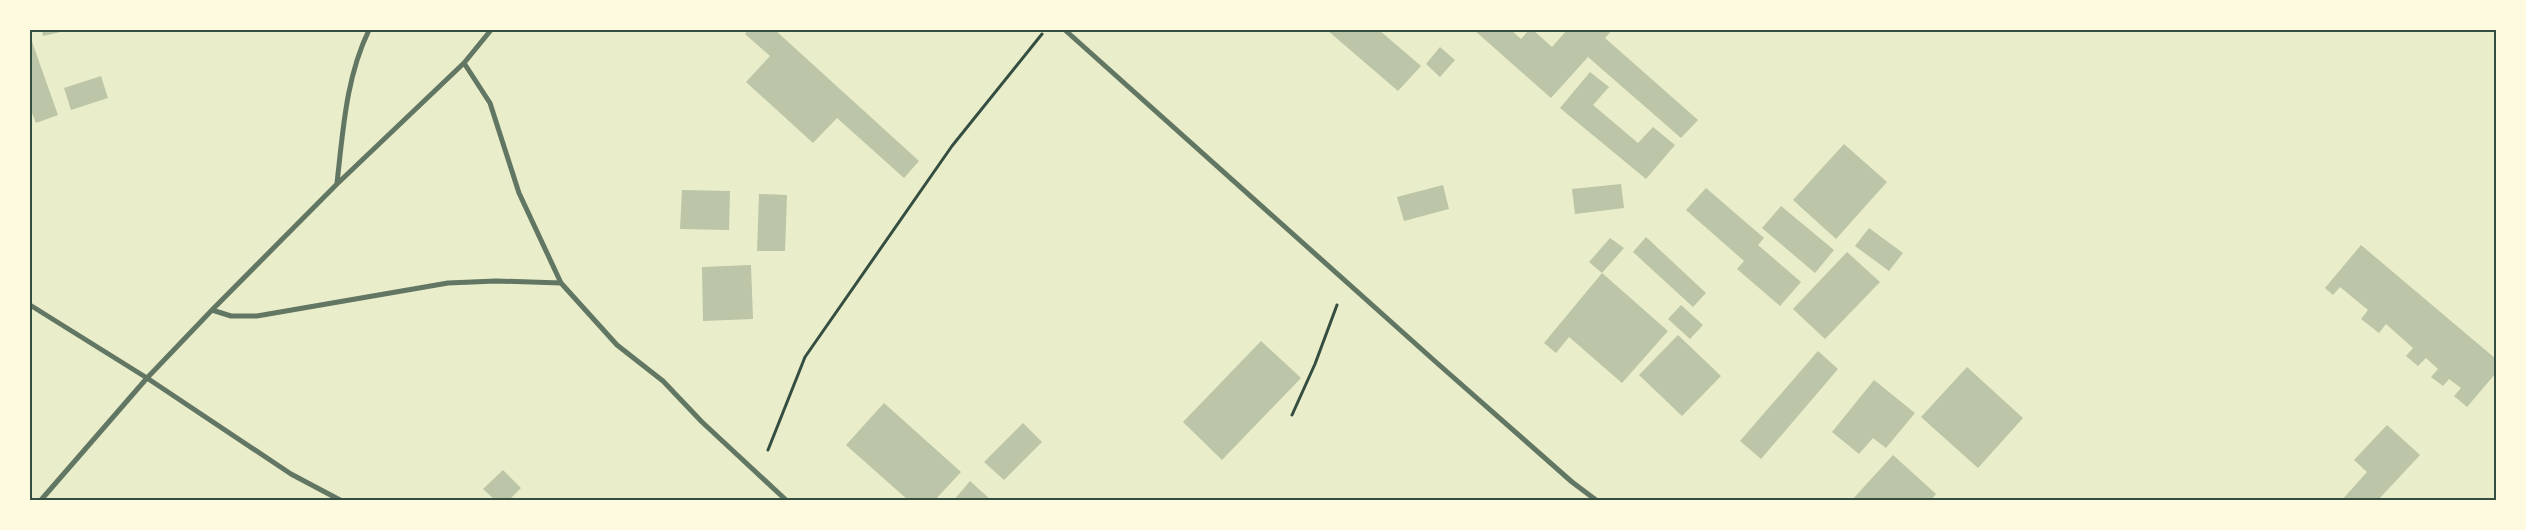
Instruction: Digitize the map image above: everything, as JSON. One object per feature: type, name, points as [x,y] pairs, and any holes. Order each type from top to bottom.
[{"type":"street","points":[[337,184],[346,111],[358,53],[370,30]]},
{"type":"street","points":[[41,500],[147,378],[212,310],[337,184],[464,62],[491,30]]},
{"type":"street","points":[[1065,30],[1572,482],[1596,500]]},
{"type":"street","points":[[464,62],[490,103],[519,193],[561,283],[617,345],[663,381],[702,422],[786,500]]},
{"type":"street","points":[[212,310],[231,316],[257,316],[448,283],[496,281],[561,283]]},
{"type":"street","points":[[30,304],[147,378],[291,474],[340,500]]},
{"type":"path","points":[[759,474],[805,357],[952,146],[1046,30]]},
{"type":"path","points":[[1292,415],[1315,364],[1347,282]]},
{"type":"building","points":[[42,30],[65,30],[65,31],[43,36]]},
{"type":"building","points":[[748,30],[775,30],[919,161],[904,178],[837,118],[813,143],[746,82],[770,56],[745,34]]},
{"type":"building","points":[[1327,30],[1379,30],[1421,66],[1398,91]]},
{"type":"building","points":[[1474,30],[1511,30],[1521,39],[1529,30],[1533,30],[1552,47],[1567,30],[1612,30],[1605,38],[1698,120],[1681,138],[1588,57],[1551,98]]},
{"type":"building","points":[[30,36],[58,115],[36,123],[30,108]]},
{"type":"building","points":[[1440,47],[1455,60],[1440,77],[1426,64]]},
{"type":"building","points":[[1590,72],[1609,87],[1593,105],[1638,143],[1653,127],[1675,145],[1646,179],[1560,108]]},
{"type":"building","points":[[101,76],[108,98],[71,110],[64,88]]},
{"type":"building","points":[[1844,144],[1887,182],[1836,239],[1793,200]]},
{"type":"building","points":[[1621,184],[1624,208],[1575,214],[1572,189]]},
{"type":"building","points":[[1443,185],[1449,209],[1404,221],[1397,197]]},
{"type":"building","points":[[1706,188],[1764,238],[1758,245],[1801,282],[1780,306],[1737,269],[1744,261],[1686,210]]},
{"type":"building","points":[[682,190],[730,191],[729,230],[680,229]]},
{"type":"building","points":[[759,194],[787,195],[785,251],[757,251]]},
{"type":"building","points":[[1781,206],[1834,250],[1815,273],[1762,228]]},
{"type":"building","points":[[1869,228],[1903,253],[1889,271],[1855,246]]},
{"type":"building","points":[[1646,237],[1706,293],[1693,307],[1633,252]]},
{"type":"building","points":[[1610,238],[1624,248],[1602,273],[1589,262]]},
{"type":"building","points":[[2361,245],[2496,359],[2496,373],[2467,407],[2454,396],[2461,388],[2449,379],[2443,386],[2431,377],[2438,369],[2426,358],[2418,366],[2406,356],[2413,348],[2386,324],[2379,333],[2361,319],[2368,310],[2340,287],[2333,295],[2325,288]]},
{"type":"building","points":[[1847,252],[1880,282],[1825,339],[1793,309]]},
{"type":"building","points":[[751,265],[753,319],[703,321],[702,267]]},
{"type":"building","points":[[1602,273],[1668,331],[1622,383],[1569,337],[1556,353],[1544,343]]},
{"type":"building","points":[[1681,305],[1703,325],[1690,339],[1668,319]]},
{"type":"building","points":[[1678,335],[1721,376],[1682,416],[1639,375]]},
{"type":"building","points":[[1261,341],[1301,378],[1222,460],[1183,422]]},
{"type":"building","points":[[1818,351],[1838,369],[1761,459],[1740,441]]},
{"type":"building","points":[[1967,367],[2023,418],[1978,468],[1921,417]]},
{"type":"building","points":[[1874,380],[1915,413],[1886,448],[1873,438],[1859,454],[1832,432]]},
{"type":"building","points":[[884,403],[961,472],[935,500],[908,500],[846,445]]},
{"type":"building","points":[[1023,423],[1042,442],[1004,480],[984,462]]},
{"type":"building","points":[[2387,425],[2420,455],[2378,500],[2342,500],[2367,472],[2354,460]]},
{"type":"building","points":[[1893,455],[1936,494],[1931,500],[1852,500]]},
{"type":"building","points":[[503,470],[521,488],[509,500],[495,500],[483,489]]},
{"type":"building","points":[[970,481],[991,500],[954,500]]}]
